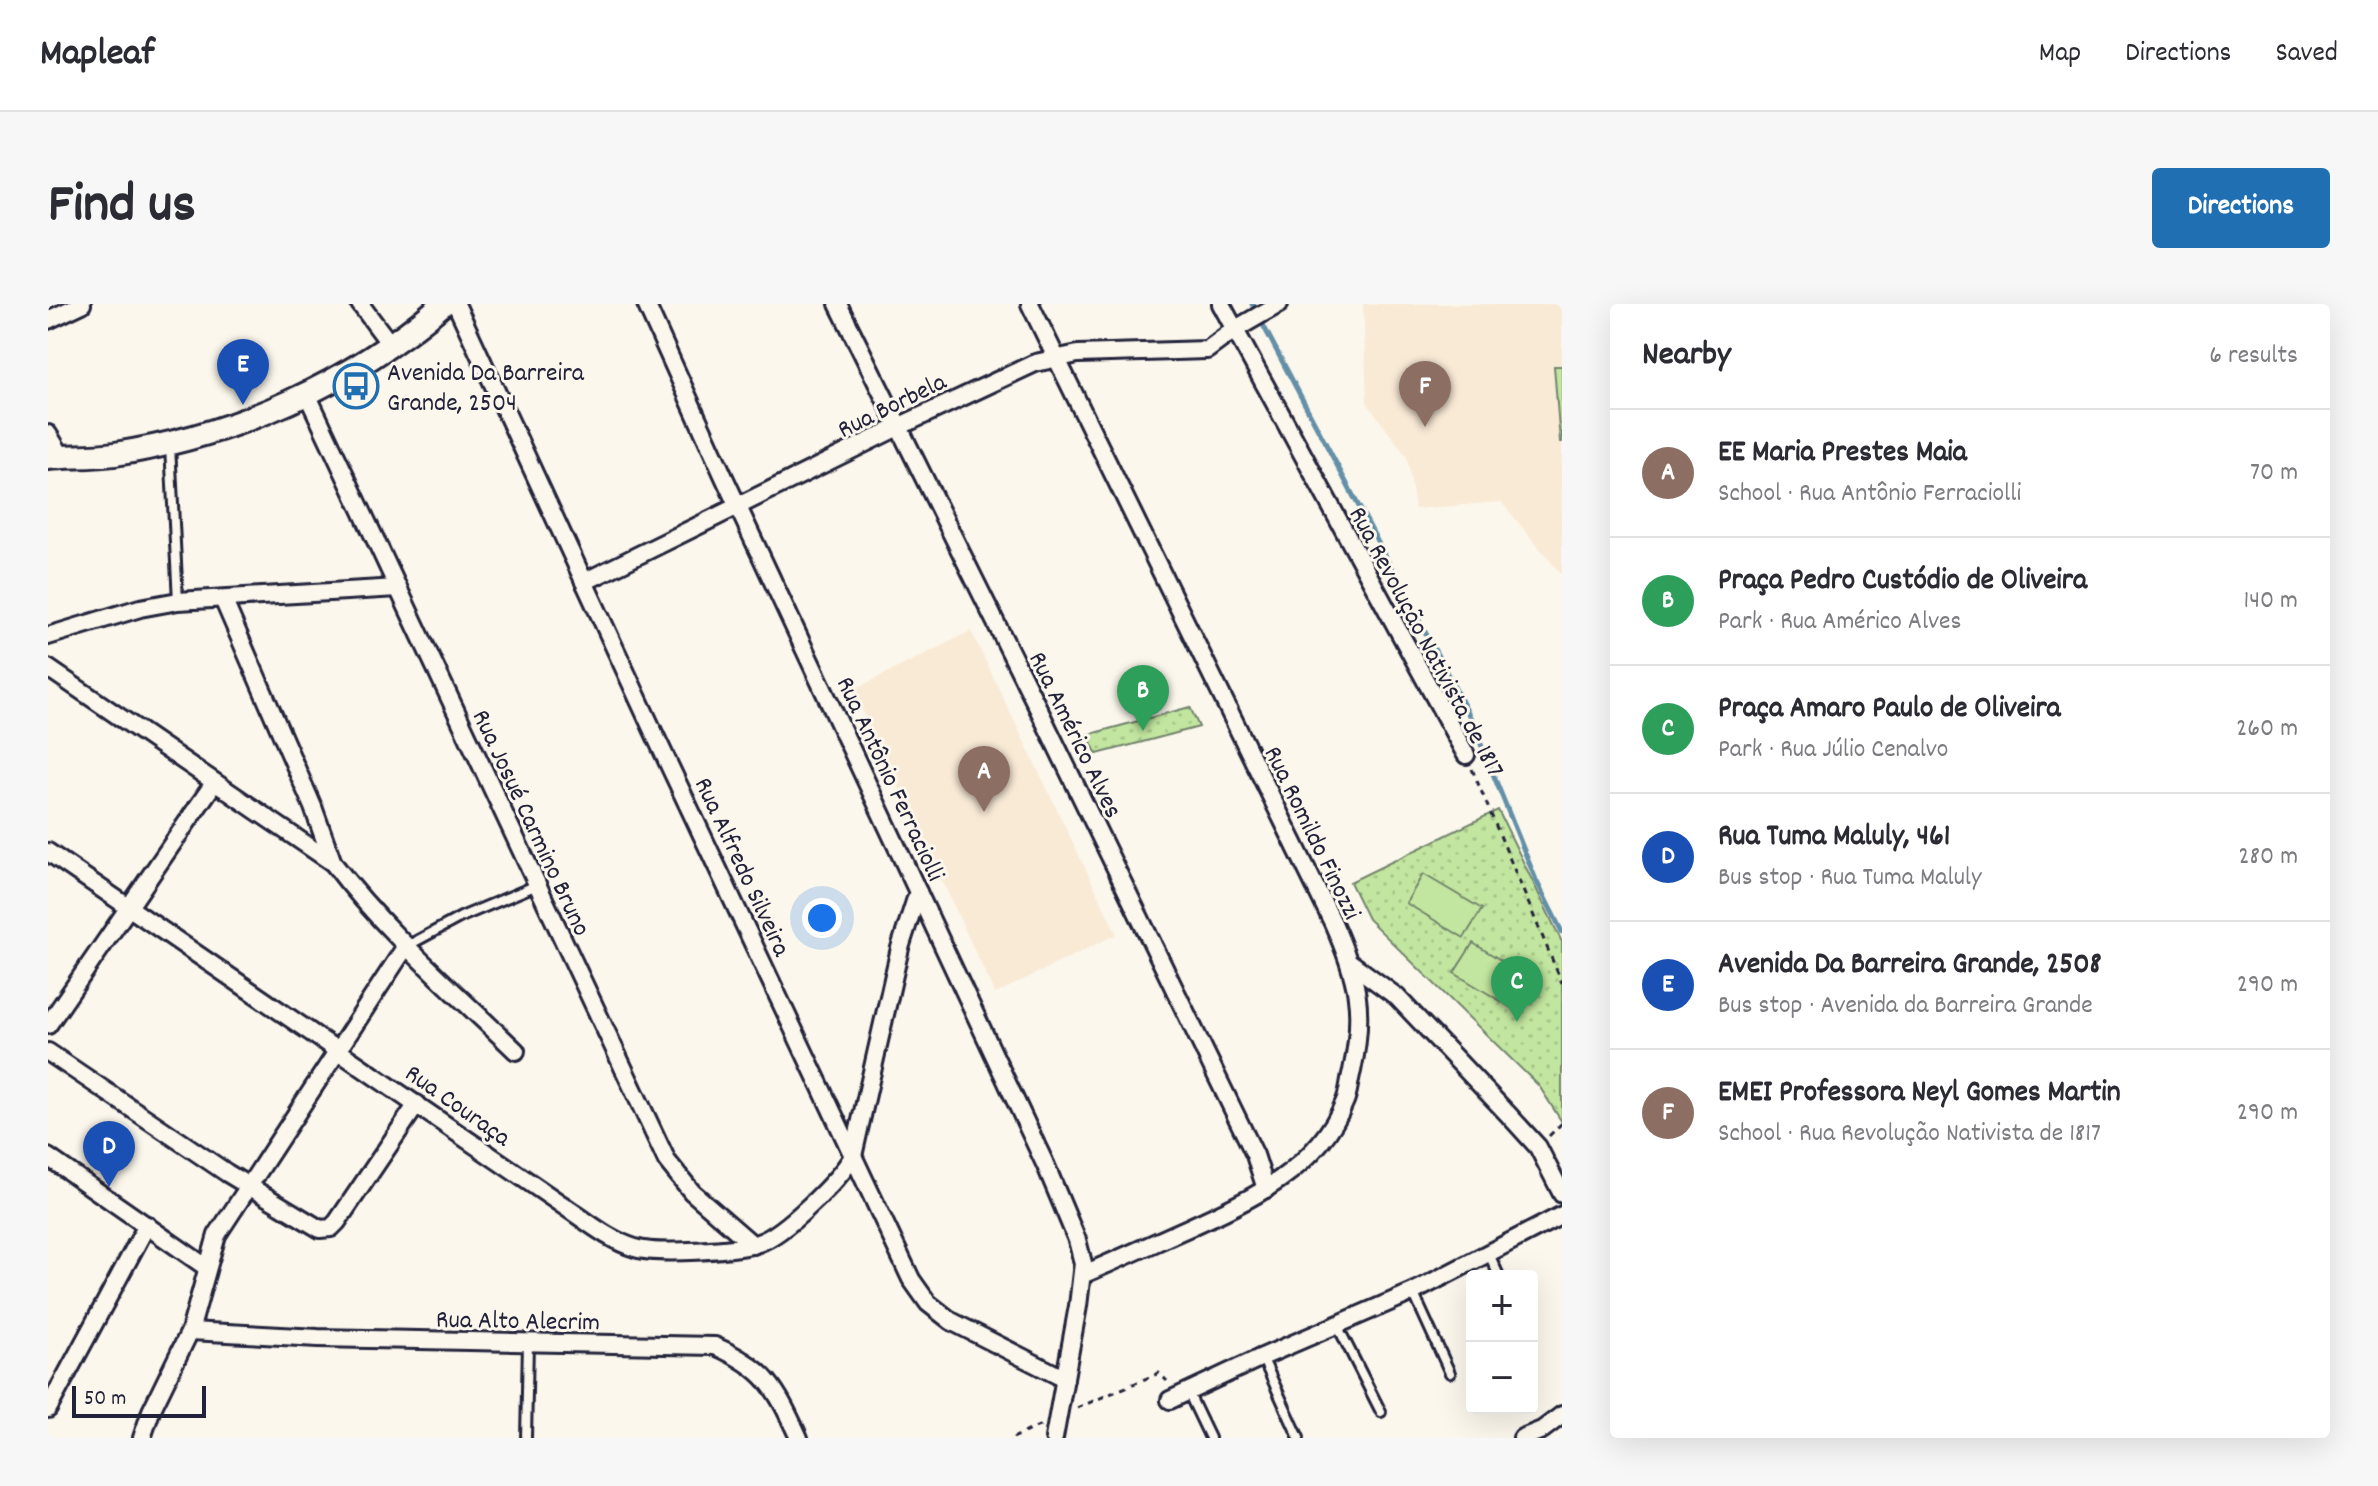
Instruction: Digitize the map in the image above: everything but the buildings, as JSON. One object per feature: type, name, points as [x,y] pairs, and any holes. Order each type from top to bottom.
[{"type":"main road","points":[[55,458],[113,454],[191,439],[307,394],[390,344],[443,304]]},
{"type":"street","points":[[48,320],[82,304]]},
{"type":"street","points":[[360,304],[390,344]]},
{"type":"street","name":"Rua Alfredo Silveira","points":[[456,304],[911,1279],[928,1303],[951,1321],[1065,1379]]},
{"type":"street","name":"Rua Antônio Ferraciolli","points":[[646,304],[1046,1166],[1077,1240],[1083,1263],[1082,1275],[1054,1438]]},
{"type":"street","name":"Rua Américo Alves","points":[[838,304],[1255,1155],[1266,1189]]},
{"type":"street","name":"Rua Romildo Finozzi","points":[[1030,304],[1351,963],[1359,1003],[1358,1030],[1345,1101],[1323,1139],[1294,1171],[1250,1200],[1082,1275]]},
{"type":"street","name":"Rua Revolução Nativista de 1817","points":[[1221,304],[1466,755]]},
{"type":"street","name":"Rua Borbela","points":[[584,582],[1035,363],[1056,357],[1207,350],[1279,304]]},
{"type":"street","name":"Rua Josué Carmino Bruno","points":[[307,394],[667,1161],[692,1192],[753,1245]]},
{"type":"street","points":[[48,434],[55,458]]},
{"type":"street","points":[[48,636],[140,608],[178,601],[398,588]]},
{"type":"street","points":[[223,599],[313,807],[333,863],[359,897],[406,946],[516,1051]]},
{"type":"street","points":[[48,668],[333,863]]},
{"type":"street","points":[[48,1025],[214,783]]},
{"type":"street","name":"Rua Couraça","points":[[48,852],[620,1243],[653,1252],[753,1245],[768,1239],[830,1187],[853,1156]]},
{"type":"street","points":[[853,1156],[900,948],[918,892]]},
{"type":"street","points":[[142,1438],[151,1411],[190,1331],[217,1235],[406,946]]},
{"type":"street","points":[[1351,963],[1397,997],[1538,1147],[1562,1194]]},
{"type":"street","points":[[48,1052],[247,1186],[320,1229],[331,1228],[337,1222],[417,1104]]},
{"type":"street","points":[[48,1157],[206,1267]]},
{"type":"street","points":[[1180,1396],[1413,1292],[1562,1215]]},
{"type":"street","points":[[48,1409],[147,1225]]},
{"type":"street","name":"Rua Alto Alecrim","points":[[190,1331],[318,1338],[715,1346],[743,1358],[763,1374],[779,1394],[799,1438]]},
{"type":"street","points":[[1522,1438],[1542,1434],[1562,1415]]},
{"type":"lane","points":[[170,442],[178,601]]},
{"type":"lane","points":[[406,946],[461,917],[537,885]]},
{"type":"lane","points":[[1489,1254],[1496,1270]]},
{"type":"lane","points":[[1413,1292],[1450,1373]]},
{"type":"lane","points":[[1337,1325],[1381,1412]]},
{"type":"lane","points":[[526,1438],[528,1343]]},
{"type":"lane","points":[[1262,1357],[1299,1438]]},
{"type":"lane","points":[[1180,1396],[1210,1438]]},
{"type":"path","name":"Rua Revolução Nativista de 1817","points":[[1466,755],[1562,983]]},
{"type":"path","points":[[1013,1438],[1159,1373],[1180,1396]]},
{"type":"shaded area","points":[[1363,304],[1562,304],[1562,575],[1501,502],[1415,509],[1407,457],[1367,403]]},
{"type":"shaded area","points":[[971,631],[1117,934],[995,994],[853,690]]},
{"type":"green space","points":[[1554,366],[1562,366],[1562,442],[1560,442]]},
{"type":"green space","points":[[1190,707],[1199,727],[1097,754],[1087,735]]},
{"type":"green space","points":[[1498,810],[1562,942],[1562,1122],[1539,1086],[1368,919],[1350,882]]},
{"type":"green space","points":[[1423,874],[1482,909],[1464,938],[1406,903]]},
{"type":"green space","points":[[1473,943],[1530,978],[1512,1008],[1454,973]]},
{"type":"waterway","points":[[1252,304],[1470,717],[1536,880],[1562,932]]},
{"type":"place","name":"Avenida Da Barreira Grande, 2504","points":[[356,386]]},
{"type":"place","name":"Avenida Da Barreira Grande, 2508","points":[[243,405]]},
{"type":"place","name":"EMEI Professora Neyl Gomes Martin","points":[[1425,427]]},
{"type":"place","name":"Praça Pedro Custódio de Oliveira","points":[[1143,731]]},
{"type":"place","name":"EE Maria Prestes Maia","points":[[984,812]]},
{"type":"place","name":"Praça Amaro Paulo de Oliveira","points":[[1517,1022]]},
{"type":"place","name":"Rua Tuma Maluly, 461","points":[[109,1187]]}]
